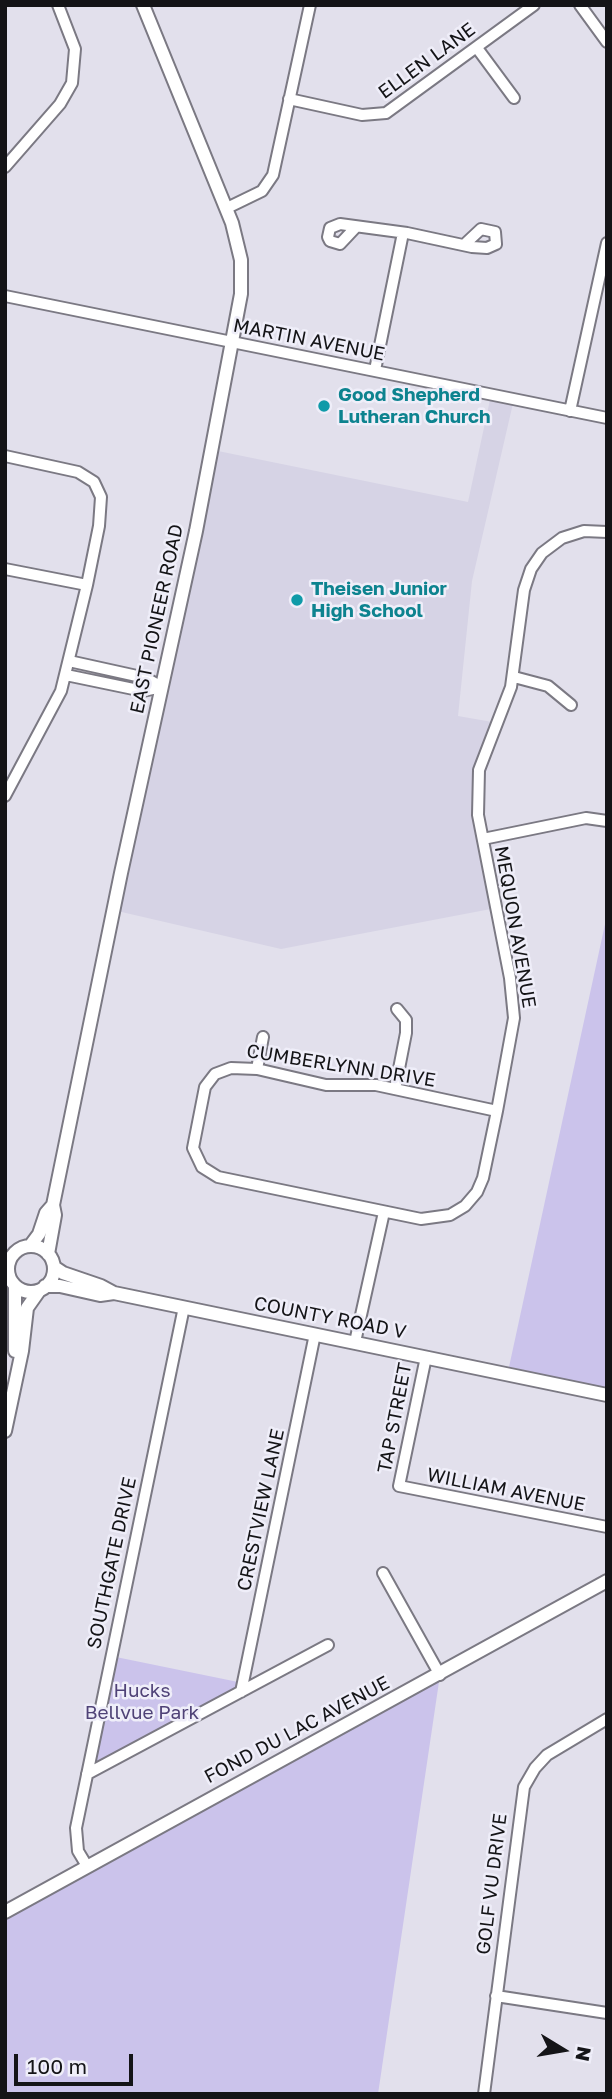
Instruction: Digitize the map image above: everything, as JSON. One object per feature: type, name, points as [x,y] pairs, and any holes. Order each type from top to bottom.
[{"type":"main road","name":"EAST PIONEER ROAD","points":[[30,1246],[39,1234],[46,1213],[53,1205],[234,344],[241,294],[241,260],[227,208],[143,5]]},
{"type":"main road","points":[[53,1205],[55,1215],[48,1254],[54,1267],[114,1293]]},
{"type":"main road","points":[[42,1289],[26,1292],[15,1286],[6,1271],[10,1252],[30,1246],[48,1254]]},
{"type":"main road","points":[[5,1431],[27,1308],[54,1267]]},
{"type":"main road","points":[[13,1397],[15,1286]]},
{"type":"main road","name":"COUNTY ROAD V","points":[[42,1289],[60,1286],[100,1295],[114,1293],[607,1395]]},
{"type":"main road","name":"FOND DU LAC AVENUE","points":[[5,1912],[607,1581]]},
{"type":"street","points":[[5,167],[63,100],[73,78],[74,44],[58,5]]},
{"type":"street","points":[[227,208],[261,191],[271,180],[310,5]]},
{"type":"street","name":"ELLEN LANE","points":[[289,99],[368,116],[383,114],[534,5]]},
{"type":"street","points":[[580,5],[607,42]]},
{"type":"street","points":[[477,48],[514,98]]},
{"type":"street","points":[[356,227],[465,244]]},
{"type":"street","points":[[375,370],[403,233]]},
{"type":"street","points":[[570,411],[607,243]]},
{"type":"street","name":"MARTIN AVENUE","points":[[5,296],[607,418]]},
{"type":"street","points":[[5,456],[78,472],[94,482],[100,490],[99,526],[66,675],[52,711],[5,796]]},
{"type":"street","name":"MEQUON AVENUE","points":[[384,1212],[433,1219],[450,1215],[465,1206],[482,1181],[511,1047],[514,1008],[482,839],[477,804],[478,777],[514,677],[524,590],[535,562],[548,547],[565,537],[586,531],[607,532]]},
{"type":"street","points":[[5,569],[87,585]]},
{"type":"street","points":[[69,661],[146,678],[162,687]]},
{"type":"street","points":[[66,675],[143,691],[162,687]]},
{"type":"street","points":[[514,677],[548,686],[571,705]]},
{"type":"street","points":[[482,839],[586,818],[607,821]]},
{"type":"street","points":[[394,1089],[407,1033],[407,1020],[397,1009]]},
{"type":"street","points":[[257,1069],[263,1037]]},
{"type":"street","name":"CUMBERLYNN DRIVE","points":[[384,1212],[218,1177],[202,1167],[192,1142],[206,1084],[224,1070],[257,1069],[321,1084],[364,1084],[394,1089],[497,1111]]},
{"type":"street","points":[[355,1342],[384,1212]]},
{"type":"street","name":"SOUTHGATE DRIVE","points":[[87,1866],[78,1851],[75,1828],[184,1307]]},
{"type":"street","name":"CRESTVIEW LANE","points":[[241,1692],[314,1334]]},
{"type":"street","name":"TAP STREET","points":[[399,1486],[425,1357]]},
{"type":"street","name":"WILLIAM AVENUE","points":[[399,1486],[607,1527]]},
{"type":"street","points":[[383,1573],[440,1675]]},
{"type":"street","points":[[87,1774],[328,1645]]},
{"type":"street","name":"GOLF VU DRIVE","points":[[484,2094],[524,1787],[532,1772],[547,1755],[607,1719]]},
{"type":"street","points":[[496,1996],[607,2013]]},
{"type":"shaded area","points":[[491,395],[514,399],[472,581],[458,716],[498,723],[479,770],[476,798],[496,908],[281,949],[113,910],[213,450],[468,502]]},
{"type":"green space","points":[[607,915],[607,1388],[509,1367]]},
{"type":"green space","name":"Hucks Bellvue Park","points":[[111,1656],[243,1683],[241,1692],[87,1774]]},
{"type":"green space","points":[[440,1675],[378,2094],[5,2094],[5,1912]]},
{"type":"place","name":"Good Shepherd Lutheran Church","points":[[324,406]]},
{"type":"place","name":"Theisen Junior High School","points":[[297,600]]}]
